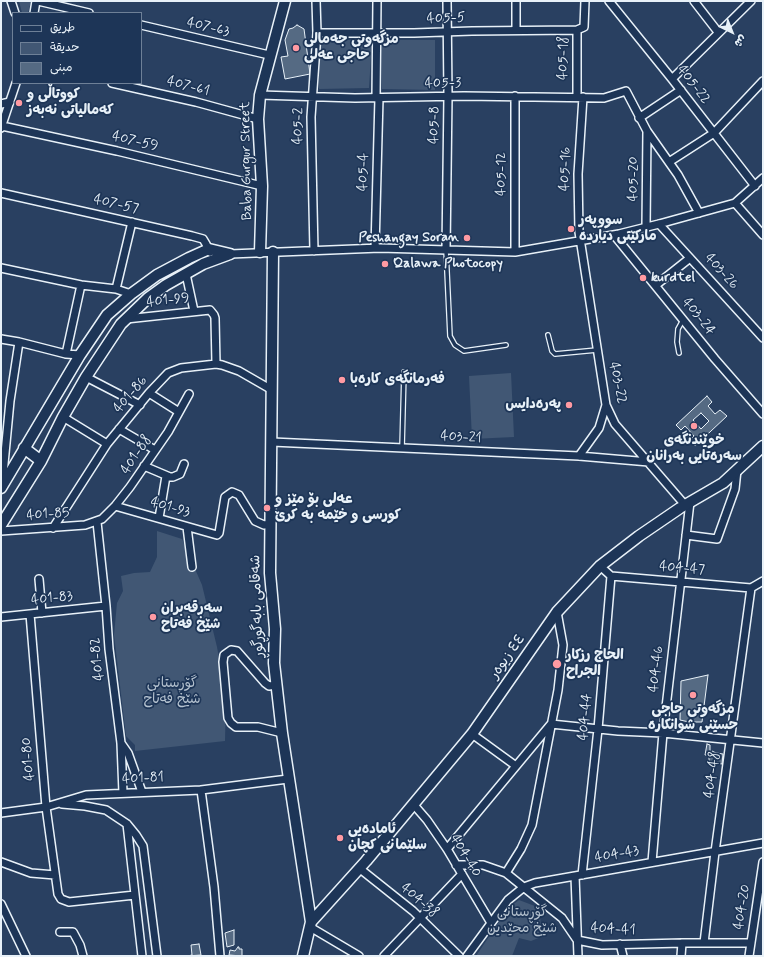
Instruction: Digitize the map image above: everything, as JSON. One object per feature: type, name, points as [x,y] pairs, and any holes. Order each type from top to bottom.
[{"type":"street","points":[[11,1],[15,12]]},
{"type":"street","points":[[34,12],[37,1],[85,12]]},
{"type":"street","name":"Baba Gurgur Street","points":[[260,252],[262,186],[258,119],[260,96],[285,1]]},
{"type":"street","name":"405-2","points":[[314,251],[311,117],[317,33],[316,1]]},
{"type":"street","name":"405-4","points":[[375,248],[378,98],[377,1]]},
{"type":"street","name":"405-8","points":[[446,250],[448,96],[447,1]]},
{"type":"street","points":[[516,1],[516,30]]},
{"type":"street","name":"405-18","points":[[580,97],[577,30],[584,28],[585,1]]},
{"type":"street","name":"405-22","points":[[609,1],[681,90],[755,186]]},
{"type":"street","points":[[694,1],[718,32]]},
{"type":"street","points":[[672,79],[751,1]]},
{"type":"street","name":"407-63","points":[[142,25],[270,55]]},
{"type":"street","name":"405-5","points":[[317,33],[577,30]]},
{"type":"street","points":[[669,162],[714,133],[763,81]]},
{"type":"street","points":[[1,127],[16,84]]},
{"type":"street","name":"407-61","points":[[116,84],[196,102],[258,119]]},
{"type":"street","points":[[681,90],[639,118],[678,174],[699,213]]},
{"type":"street","name":"405-3","points":[[260,96],[378,98],[516,96],[604,98],[626,91],[639,118]]},
{"type":"street","name":"405-12","points":[[515,252],[516,96]]},
{"type":"street","name":"405-16","points":[[580,97],[578,174],[579,232],[581,242]]},
{"type":"street","points":[[1,104],[10,102]]},
{"type":"street","name":"407-59","points":[[1,127],[118,151],[262,186]]},
{"type":"street","name":"405-20","points":[[646,227],[647,131]]},
{"type":"street","points":[[1,525],[41,461],[63,417],[86,377],[121,324],[157,291],[212,260],[230,254],[375,248],[515,252],[581,242],[614,235],[735,203],[763,178]]},
{"type":"street","name":"407-57","points":[[1,193],[203,239],[209,249]]},
{"type":"street","points":[[735,203],[763,235]]},
{"type":"street","points":[[116,289],[132,222]]},
{"type":"street","name":"403-26","points":[[659,224],[763,338]]},
{"type":"street","name":"403-24","points":[[614,235],[763,414]]},
{"type":"street","name":"403-22","points":[[581,242],[606,405],[615,424],[687,503]]},
{"type":"street","points":[[1,488],[80,355],[107,316],[131,294],[157,275],[209,249],[230,254]]},
{"type":"street","points":[[209,249],[212,260]]},
{"type":"street","name":"شەقامی بابەگوڕگوڕ","points":[[273,252],[270,573],[275,629],[274,663],[276,685],[288,779],[310,925],[303,956]]},
{"type":"street","points":[[656,285],[690,258]]},
{"type":"street","points":[[1,268],[81,285],[116,289],[131,294]]},
{"type":"street","points":[[186,274],[194,311]]},
{"type":"street","points":[[66,354],[81,285]]},
{"type":"street","name":"401-99","points":[[126,318],[207,310],[212,312],[215,318],[216,364]]},
{"type":"street","points":[[1,339],[66,354],[80,355]]},
{"type":"street","points":[[1,488],[10,402],[19,342]]},
{"type":"street","name":"401-86","points":[[52,528],[106,444],[149,393],[165,376],[176,369],[216,364],[234,368],[272,390]]},
{"type":"street","points":[[86,377],[140,405]]},
{"type":"street","points":[[149,393],[179,412]]},
{"type":"street","name":"401-88","points":[[96,522],[107,515],[115,506],[144,466],[179,412],[188,394]]},
{"type":"street","points":[[579,456],[599,428],[606,405]]},
{"type":"street","points":[[63,417],[106,444]]},
{"type":"street","points":[[119,429],[155,450]]},
{"type":"street","name":"403-21","points":[[272,442],[579,456],[649,462]]},
{"type":"street","name":"٤٤ زیوەر","points":[[310,925],[414,805],[472,734],[557,612],[600,566],[639,536],[687,503],[723,483],[763,446]]},
{"type":"street","points":[[24,448],[41,461]]},
{"type":"street","points":[[144,466],[170,477],[177,476],[182,471],[184,464]]},
{"type":"street","points":[[686,535],[716,539],[735,489],[737,470]]},
{"type":"street","points":[[159,518],[166,476]]},
{"type":"street","name":"401-93","points":[[115,506],[215,535],[218,534],[225,497],[232,492],[239,495],[254,521],[264,525],[271,524]]},
{"type":"street","name":"404-46","points":[[652,862],[663,733],[686,535],[687,503]]},
{"type":"street","name":"401-85","points":[[1,532],[85,525],[96,522]]},
{"type":"street","name":"401-82","points":[[96,522],[106,606],[109,650],[121,743],[124,793]]},
{"type":"street","points":[[187,526],[192,567]]},
{"type":"street","points":[[600,566],[611,576]]},
{"type":"street","name":"404-47","points":[[611,576],[751,588]]},
{"type":"street","name":"404-44","points":[[578,956],[579,875],[598,729],[611,576]]},
{"type":"street","points":[[38,579],[42,613]]},
{"type":"street","points":[[751,588],[763,581]]},
{"type":"street","name":"404-48","points":[[704,943],[751,588]]},
{"type":"street","name":"401-83","points":[[1,617],[106,606]]},
{"type":"street","points":[[506,873],[521,849],[532,825],[558,690],[563,645],[557,612]]},
{"type":"street","name":"401-80","points":[[30,614],[46,807],[58,894],[61,899],[69,902],[135,895]]},
{"type":"street","points":[[276,685],[269,686],[265,683],[237,651],[231,650],[224,655],[223,662],[228,718],[231,723],[236,727],[258,728],[282,733]]},
{"type":"street","points":[[551,724],[763,743]]},
{"type":"street","points":[[447,849],[551,724]]},
{"type":"street","points":[[472,734],[516,766]]},
{"type":"street","points":[[121,743],[128,753],[142,792]]},
{"type":"street","name":"401-81","points":[[1,813],[46,807],[86,795],[201,790],[288,779]]},
{"type":"street","points":[[201,790],[214,887],[220,956]]},
{"type":"street","points":[[57,804],[85,806],[106,810],[127,824],[136,835],[143,846],[157,956]]},
{"type":"street","name":"404-40","points":[[414,805],[427,820],[447,849],[491,923]]},
{"type":"street","points":[[127,824],[142,956]]},
{"type":"street","name":"404-43","points":[[467,956],[508,900],[524,887],[535,883],[579,875],[763,844]]},
{"type":"street","points":[[1,862],[31,872],[55,875]]},
{"type":"street","name":"404-20","points":[[749,956],[763,862]]},
{"type":"street","name":"404-41","points":[[456,865],[483,865],[506,873],[562,918],[578,940],[602,945],[682,943],[751,944]]},
{"type":"street","name":"404-38","points":[[360,868],[420,918],[459,956]]},
{"type":"street","points":[[384,956],[462,874]]},
{"type":"street","points":[[1,904],[26,956]]},
{"type":"street","points":[[310,925],[359,956]]},
{"type":"street","points":[[60,932],[73,932],[80,945],[83,956]]},
{"type":"street","points":[[681,956],[682,943]]},
{"type":"street","points":[[620,944],[623,956]]},
{"type":"lane","points":[[446,250],[450,336],[455,345],[464,351],[506,345]]},
{"type":"lane","points":[[679,353],[677,342],[678,329],[684,319]]},
{"type":"lane","points":[[548,335],[552,351],[555,354],[597,350]]},
{"type":"lane","points":[[402,448],[404,372]]},
{"type":"green space","points":[[19,1],[31,1],[28,12],[22,12]]},
{"type":"green space","points":[[319,40],[372,40],[369,88],[319,89]]},
{"type":"green space","points":[[382,40],[435,40],[435,90],[382,89]]},
{"type":"green space","points":[[511,373],[514,437],[472,439],[469,376]]},
{"type":"green space","name":"گۆڕستانی شێخ فەتاح","points":[[157,531],[182,539],[202,585],[217,647],[226,697],[225,741],[135,751],[135,745],[126,736],[114,635],[117,603],[123,591],[121,576],[150,572],[157,557]]},
{"type":"green space","name":"گۆڕستانی شێخ محێدین","points":[[519,900],[540,908],[541,937],[531,941],[519,938],[512,956],[476,956],[503,916],[511,906]]},
{"type":"building","name":"مزگەوتی جەمالی حاجی عەلی","points":[[297,25],[304,29],[310,74],[285,79],[281,57],[288,56],[285,40],[289,29]]},
{"type":"building","points":[[707,396],[712,402],[708,406],[715,414],[720,410],[727,416],[695,446],[690,440],[694,436],[685,426],[681,430],[676,425]],"holes":[[[701,413],[709,421],[701,429],[693,420]]]},
{"type":"building","points":[[708,675],[702,722],[680,720],[681,681]]},
{"type":"building","points":[[707,744],[710,745],[710,752],[712,753],[712,751],[723,754],[722,764],[709,762],[709,755],[705,755]]},
{"type":"building","points":[[234,930],[234,945],[227,947],[225,933]]},
{"type":"building","points":[[199,944],[201,955],[187,956],[192,955],[191,945]]},
{"type":"building","points":[[238,947],[239,949],[242,949],[242,956],[229,955],[230,950],[235,951]]},
{"type":"place","name":"مزگەوتی جەمالی حاجی عەلی","points":[[296,48]]},
{"type":"place","name":"کووتاڵی و کەمالیاتی نەبەز","points":[[19,103]]},
{"type":"place","name":"سووپەر مارکێتی دیاردە","points":[[571,229]]},
{"type":"place","name":"Peshangay Soran","points":[[467,238]]},
{"type":"place","name":"Qalawa Photocopy","points":[[385,264]]},
{"type":"place","name":"kurdtel","points":[[643,278]]},
{"type":"place","name":"فەرمانگەی کارەبا","points":[[342,380]]},
{"type":"place","name":"پەرەدایس","points":[[569,405]]},
{"type":"place","name":"خوێندنگەی سەرەتایی بەرانان","points":[[694,426]]},
{"type":"place","name":"عەلی بۆ مێز و کورسی و خێمە بە کرێ","points":[[267,508]]},
{"type":"place","name":"سەرقەبران شێخ فەتاح","points":[[153,617]]},
{"type":"place","name":"الحاج رزكار الجراح","points":[[557,664]]},
{"type":"place","name":"مزگەوتی حاجی حسێنی شوانکارە","points":[[693,695]]},
{"type":"place","name":"ئامادەیی سلێمانی کچان","points":[[340,838]]}]
